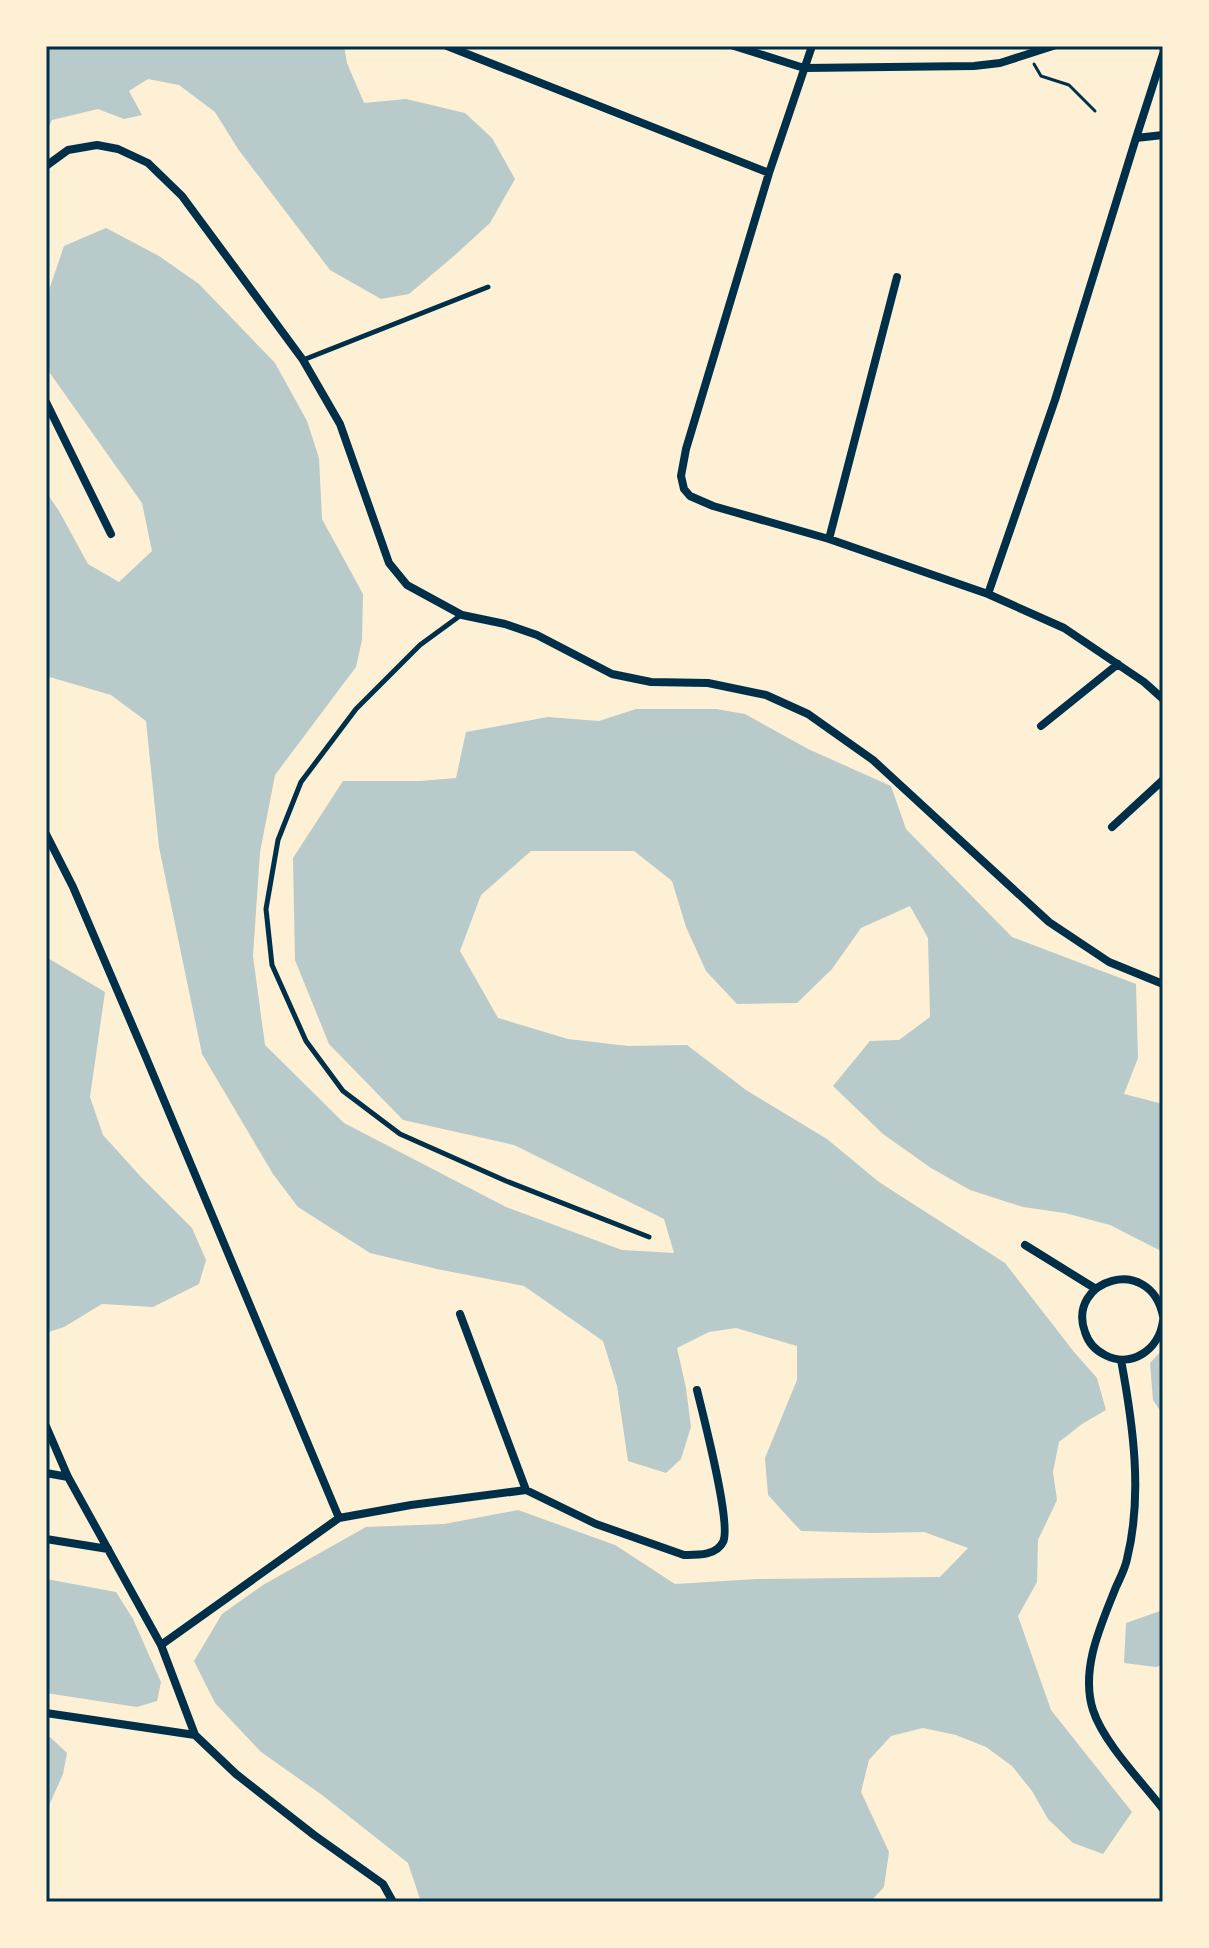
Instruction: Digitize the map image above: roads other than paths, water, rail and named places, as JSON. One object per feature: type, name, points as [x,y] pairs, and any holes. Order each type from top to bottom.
[{"type":"street","points":[[447,46],[769,173]]},
{"type":"street","points":[[734,46],[804,68],[974,66],[1000,63],[1053,46]]},
{"type":"street","points":[[812,46],[769,173],[686,449],[681,476],[684,489],[690,496],[713,506],[829,539],[988,594],[1064,628],[1144,682],[1163,699]]},
{"type":"street","points":[[988,594],[1055,400],[1163,54]]},
{"type":"street","points":[[1136,138],[1163,135]]},
{"type":"street","points":[[46,166],[68,150],[97,145],[118,149],[148,163],[182,196],[303,360],[340,424],[389,563],[407,585],[462,615],[537,635],[612,674],[651,682],[708,683],[766,695],[808,714],[873,760],[1049,922],[1109,962],[1163,984]]},
{"type":"street","points":[[829,539],[897,277]]},
{"type":"street","points":[[46,402],[111,534]]},
{"type":"street","points":[[1041,726],[1118,664]]},
{"type":"street","points":[[1112,827],[1163,780]]},
{"type":"street","points":[[46,834],[73,887],[145,1055],[339,1518]]},
{"type":"street","points":[[1025,1245],[1096,1289]]},
{"type":"street","points":[[1132,1280],[1154,1293],[1162,1304],[1162,1331],[1147,1352],[1121,1360],[1096,1350],[1087,1339],[1083,1312],[1087,1299],[1107,1282],[1132,1280]]},
{"type":"street","points":[[460,1314],[526,1490]]},
{"type":"street","points":[[1121,1360],[1130,1405],[1136,1497],[1127,1560],[1096,1637],[1089,1678],[1092,1709],[1104,1733],[1163,1809]]},
{"type":"street","points":[[161,1645],[339,1518],[411,1505],[526,1490],[596,1524],[684,1555],[699,1556],[716,1550],[724,1542],[726,1527],[697,1390]]},
{"type":"street","points":[[46,1426],[68,1477],[161,1645],[195,1735],[236,1774],[383,1884],[393,1902]]},
{"type":"street","points":[[46,1473],[68,1477]]},
{"type":"street","points":[[46,1539],[108,1549]]},
{"type":"street","points":[[46,1713],[195,1735]]},
{"type":"lane","points":[[303,360],[488,287]]},
{"type":"lane","points":[[462,615],[420,645],[356,709],[301,782],[278,840],[266,909],[272,965],[306,1041],[343,1091],[400,1134],[506,1181],[649,1237]]}]
